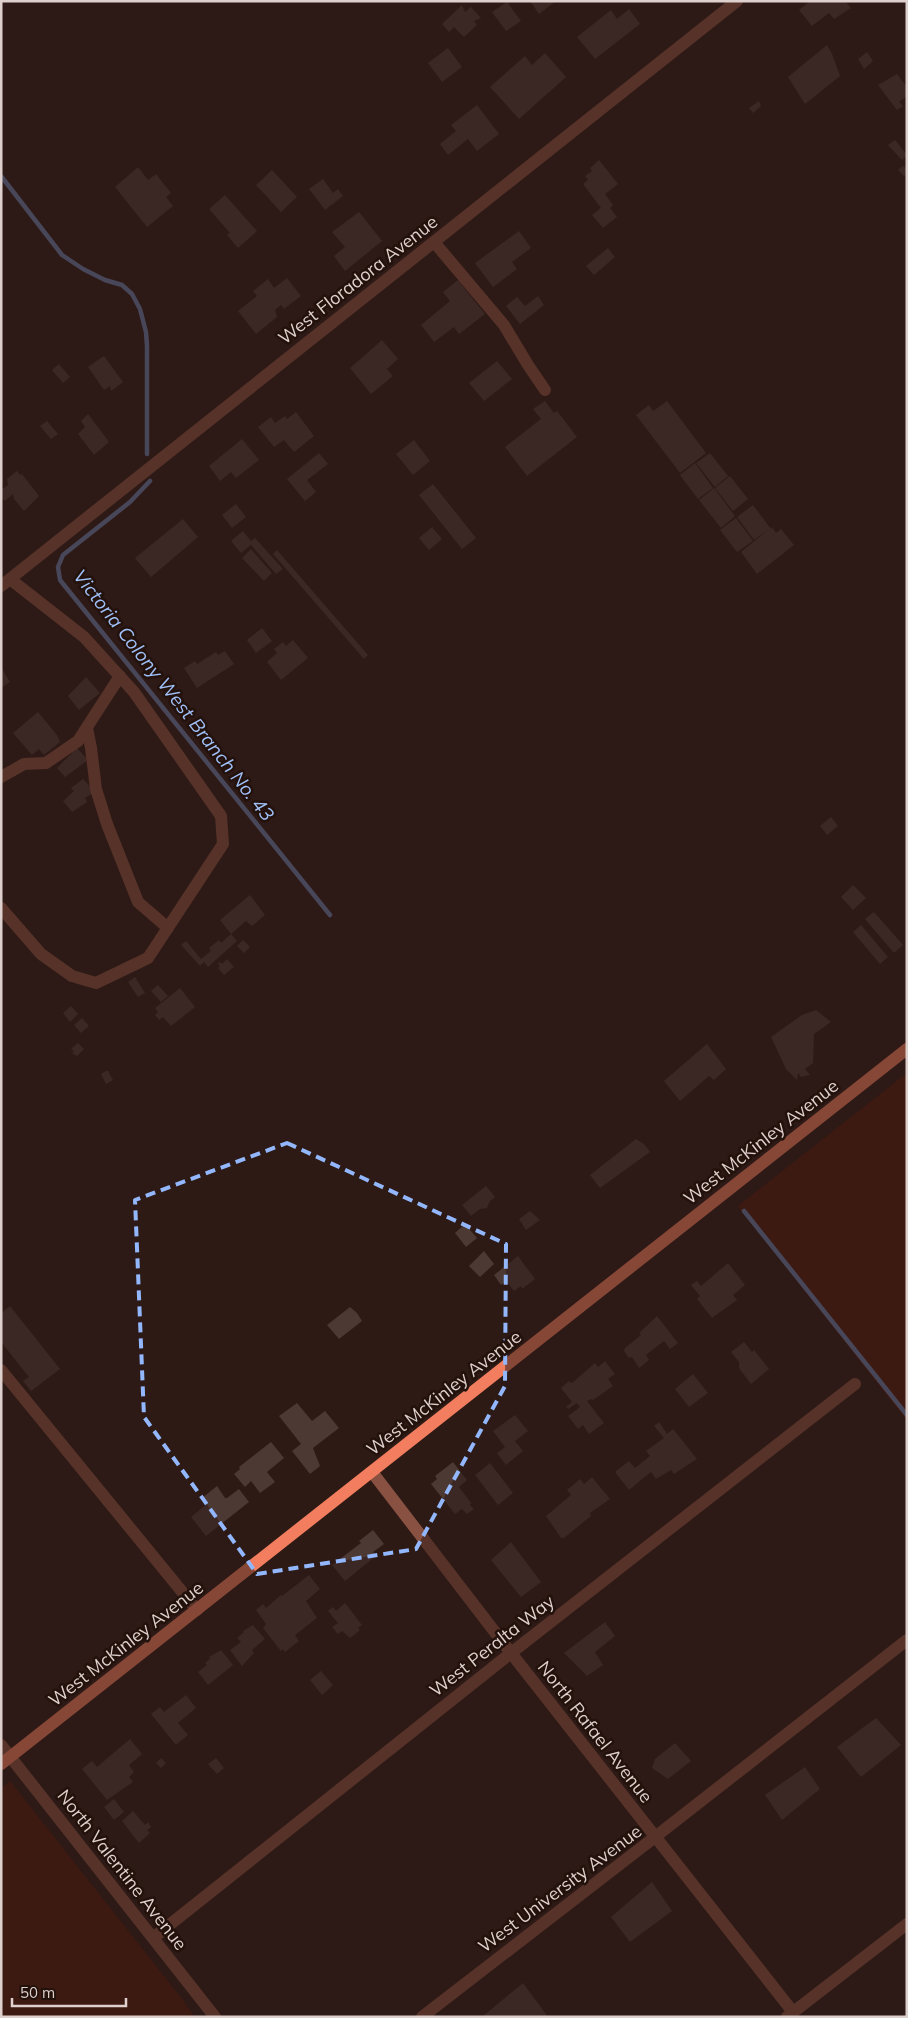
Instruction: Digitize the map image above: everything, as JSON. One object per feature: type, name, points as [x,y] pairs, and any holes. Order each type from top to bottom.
[{"type":"main road","name":"West McKinley Avenue","points":[[6,1760],[907,1049]]},
{"type":"street","name":"West Floradora Avenue","points":[[5,583],[737,1]]},
{"type":"street","points":[[434,242],[504,326],[517,349],[546,390]]},
{"type":"street","points":[[1,908],[41,954],[72,976],[96,983],[148,958],[223,844],[221,816],[134,692],[84,637],[5,583]]},
{"type":"street","points":[[1,777],[24,764],[46,763],[78,741],[120,676]]},
{"type":"street","points":[[87,728],[92,748],[96,789],[107,824],[138,902],[168,928]]},
{"type":"street","points":[[1,1370],[197,1610]]},
{"type":"street","name":"West Peralta Way","points":[[153,1938],[511,1653],[854,1384]]},
{"type":"street","name":"North Rafael Avenue","points":[[372,1472],[656,1837],[790,2014]]},
{"type":"street","name":"West University Avenue","points":[[422,2017],[907,1640]]},
{"type":"street","name":"North Valentine Avenue","points":[[1,1745],[6,1760],[153,1938],[215,2017]]},
{"type":"street","points":[[790,2014],[907,1924]]},
{"type":"highlighted area","points":[[287,1143],[506,1244],[505,1386],[416,1549],[257,1574],[144,1417],[135,1200]]},
{"type":"shaded area","points":[[907,1073],[907,1421],[738,1206]]},
{"type":"shaded area","points":[[10,1781],[195,2017],[1,2017],[1,1788]]},
{"type":"building","points":[[530,1],[556,1],[539,14]]},
{"type":"building","points":[[810,1],[847,1],[851,8],[834,19],[829,13],[812,26],[799,10]]},
{"type":"building","points":[[507,2],[521,21],[506,31],[492,12]]},
{"type":"building","points":[[462,5],[465,12],[471,7],[481,18],[474,21],[477,25],[464,37],[454,27],[449,32],[442,24]]},
{"type":"building","points":[[629,9],[640,24],[595,59],[577,37],[611,10],[617,19]]},
{"type":"building","points":[[827,45],[840,76],[805,104],[788,77]]},
{"type":"building","points":[[448,48],[462,67],[442,82],[428,63]]},
{"type":"building","points":[[867,52],[873,61],[864,69],[858,59]]},
{"type":"building","points":[[545,53],[566,77],[519,119],[490,87],[525,56],[532,65]]},
{"type":"building","points":[[897,74],[907,87],[907,96],[899,102],[903,106],[897,110],[878,85]]},
{"type":"building","points":[[759,101],[761,106],[753,113],[749,108]]},
{"type":"building","points":[[477,105],[499,134],[477,151],[468,139],[448,155],[440,144],[456,131],[451,125]]},
{"type":"building","points":[[895,140],[907,155],[902,160],[888,145]]},
{"type":"building","points":[[599,160],[618,184],[605,194],[613,205],[610,208],[617,217],[603,228],[592,215],[601,208],[583,184],[588,180],[585,176],[592,171],[590,168]]},
{"type":"building","points":[[903,166],[907,169],[907,174],[904,176],[898,170]]},
{"type":"building","points":[[138,167],[148,180],[156,174],[171,193],[166,197],[173,206],[147,227],[115,187]]},
{"type":"building","points":[[272,170],[297,197],[281,212],[256,185]]},
{"type":"building","points":[[323,179],[333,193],[338,189],[343,196],[325,210],[309,189]]},
{"type":"building","points":[[225,195],[257,231],[238,248],[227,235],[230,233],[209,209]]},
{"type":"building","points":[[359,212],[382,241],[345,271],[334,256],[345,247],[332,232]]},
{"type":"building","points":[[519,231],[531,248],[512,262],[517,269],[493,287],[475,263]]},
{"type":"building","points":[[608,248],[615,257],[594,275],[586,266]]},
{"type":"building","points":[[287,278],[301,296],[284,309],[281,305],[275,310],[277,317],[256,334],[238,311],[257,296],[253,291],[268,279],[274,288]]},
{"type":"building","points":[[458,280],[485,314],[459,334],[454,327],[434,342],[421,325],[450,301],[443,292]]},
{"type":"building","points":[[538,296],[544,305],[520,324],[506,306],[517,297],[525,306]]},
{"type":"building","points":[[382,340],[398,359],[387,369],[393,376],[371,394],[350,368]]},
{"type":"building","points":[[104,356],[123,382],[111,391],[110,386],[104,390],[88,367]]},
{"type":"building","points":[[497,361],[512,379],[484,401],[469,383]]},
{"type":"building","points":[[59,364],[70,377],[63,383],[52,370]]},
{"type":"building","points":[[545,401],[554,413],[557,411],[577,437],[527,476],[505,447],[541,419],[533,409]]},
{"type":"building","points":[[667,401],[706,453],[680,473],[636,415],[649,405],[653,411]]},
{"type":"building","points":[[296,412],[314,436],[294,452],[284,440],[274,447],[258,427],[271,417],[275,423],[285,416],[287,419]]},
{"type":"building","points":[[88,414],[109,442],[94,455],[78,434],[85,427],[81,421]]},
{"type":"building","points":[[47,421],[58,434],[51,439],[40,426]]},
{"type":"building","points":[[242,439],[259,460],[236,478],[231,472],[220,481],[209,466]]},
{"type":"building","points":[[414,440],[430,461],[413,475],[396,454]]},
{"type":"building","points":[[319,453],[328,464],[307,480],[316,492],[305,501],[287,479]]},
{"type":"building","points":[[710,453],[728,476],[715,487],[696,463]]},
{"type":"building","points":[[695,463],[713,488],[698,499],[680,475]]},
{"type":"building","points":[[17,471],[20,475],[22,474],[39,496],[24,511],[14,499],[13,494],[5,501],[1,497],[1,490],[8,485],[7,479]]},
{"type":"building","points":[[730,476],[748,499],[733,511],[715,488]]},
{"type":"building","points":[[433,484],[476,538],[462,549],[419,495]]},
{"type":"building","points":[[714,488],[735,516],[721,528],[699,500]]},
{"type":"building","points":[[236,504],[246,517],[232,528],[222,515]]},
{"type":"building","points":[[753,505],[771,529],[772,527],[776,533],[781,529],[794,545],[757,574],[741,552],[768,530],[754,540],[737,517]]},
{"type":"building","points":[[736,518],[753,541],[737,552],[720,530]]},
{"type":"building","points":[[183,519],[198,537],[151,577],[135,558]]},
{"type":"building","points":[[432,527],[442,539],[429,550],[419,538]]},
{"type":"building","points":[[243,531],[251,541],[255,538],[283,569],[276,574],[251,545],[253,543],[241,553],[231,541]]},
{"type":"building","points":[[251,549],[272,573],[264,581],[242,558]]},
{"type":"building","points":[[277,550],[368,655],[364,659],[273,554]]},
{"type":"building","points":[[262,628],[272,641],[256,653],[247,640]]},
{"type":"building","points":[[293,640],[308,658],[281,680],[267,662],[277,653],[274,649],[283,642],[286,646]]},
{"type":"building","points":[[225,651],[234,664],[197,688],[184,668],[195,661],[197,664],[216,652],[218,655]]},
{"type":"building","points":[[1,667],[10,682],[1,688]]},
{"type":"building","points":[[86,677],[100,693],[79,710],[68,696]]},
{"type":"building","points":[[38,712],[57,735],[60,742],[44,755],[39,749],[32,755],[13,733]]},
{"type":"building","points":[[77,748],[88,760],[65,777],[57,768]]},
{"type":"building","points":[[83,779],[95,792],[85,798],[87,802],[72,812],[63,801],[74,791],[71,788]]},
{"type":"building","points":[[831,817],[838,826],[827,835],[820,826]]},
{"type":"building","points":[[853,885],[866,898],[853,910],[841,897]]},
{"type":"building","points":[[250,895],[265,915],[252,926],[246,921],[231,934],[220,920]]},
{"type":"building","points":[[874,912],[903,945],[894,953],[865,919]]},
{"type":"building","points":[[861,925],[888,957],[880,964],[853,932]]},
{"type":"building","points":[[231,934],[237,941],[208,967],[204,962],[200,966],[181,945],[186,941],[201,959],[211,951],[209,948],[219,940],[221,943]]},
{"type":"building","points":[[243,940],[250,947],[244,953],[237,946]]},
{"type":"building","points":[[227,959],[234,967],[224,975],[218,968],[220,966],[218,964],[220,962],[222,964]]},
{"type":"building","points":[[135,977],[145,993],[138,997],[128,982]]},
{"type":"building","points":[[158,985],[168,996],[161,1002],[151,991]]},
{"type":"building","points":[[180,988],[195,1007],[171,1026],[163,1017],[159,1020],[155,1015],[158,1012],[155,1008]]},
{"type":"building","points":[[71,1006],[78,1014],[70,1022],[63,1013]]},
{"type":"building","points":[[816,1010],[831,1022],[814,1034],[813,1063],[805,1069],[810,1075],[801,1077],[798,1073],[797,1080],[786,1069],[771,1037],[802,1015]]},
{"type":"building","points":[[82,1018],[89,1026],[81,1033],[74,1025]]},
{"type":"building","points":[[78,1043],[84,1049],[77,1056],[72,1053],[74,1051],[71,1049]]},
{"type":"building","points":[[707,1044],[726,1069],[714,1080],[709,1076],[680,1101],[664,1081]]},
{"type":"building","points":[[108,1071],[113,1080],[106,1084],[101,1074]]},
{"type":"building","points":[[636,1139],[644,1144],[650,1152],[600,1188],[590,1175]]},
{"type":"building","points":[[486,1186],[495,1197],[490,1201],[487,1208],[480,1209],[471,1216],[462,1205]]},
{"type":"building","points":[[530,1211],[540,1220],[526,1230],[519,1219]]},
{"type":"building","points":[[465,1224],[477,1238],[466,1247],[455,1233]]},
{"type":"building","points":[[484,1251],[494,1264],[480,1277],[469,1266]]},
{"type":"building","points":[[518,1256],[535,1279],[522,1289],[521,1286],[514,1291],[506,1281],[501,1285],[494,1275]]},
{"type":"building","points":[[728,1263],[745,1285],[733,1295],[737,1300],[712,1318],[697,1299],[700,1296],[691,1285],[697,1281],[701,1286]]},
{"type":"building","points":[[10,1306],[60,1369],[31,1391],[23,1381],[29,1377],[1,1342],[1,1313]]},
{"type":"building","points":[[350,1307],[362,1321],[339,1339],[327,1325]]},
{"type":"building","points":[[657,1316],[678,1343],[670,1349],[664,1341],[646,1355],[649,1360],[639,1368],[632,1357],[629,1358],[624,1351],[625,1348],[641,1335],[639,1333]]},
{"type":"building","points":[[744,1342],[752,1352],[754,1350],[769,1369],[751,1384],[739,1368],[739,1362],[731,1352]]},
{"type":"building","points":[[605,1361],[615,1374],[608,1379],[613,1386],[593,1400],[587,1401],[604,1423],[589,1434],[583,1425],[578,1429],[568,1416],[580,1407],[577,1403],[568,1409],[566,1407],[572,1402],[561,1388],[569,1381],[572,1383],[595,1363],[598,1367]]},
{"type":"building","points":[[693,1374],[708,1393],[689,1407],[675,1389]]},
{"type":"building","points":[[297,1403],[312,1421],[325,1411],[339,1428],[313,1448],[320,1466],[310,1474],[292,1451],[301,1444],[279,1416]]},
{"type":"building","points":[[515,1415],[528,1431],[515,1441],[523,1451],[506,1465],[497,1453],[505,1447],[493,1431]]},
{"type":"building","points":[[659,1422],[667,1434],[673,1429],[697,1459],[674,1474],[671,1470],[656,1479],[651,1472],[629,1490],[615,1472],[629,1461],[635,1468],[650,1456],[646,1451],[664,1438],[654,1426]]},
{"type":"building","points":[[271,1442],[284,1458],[267,1472],[275,1482],[260,1493],[251,1481],[245,1487],[234,1474],[240,1469],[239,1467]]},
{"type":"building","points":[[453,1462],[467,1480],[459,1487],[474,1509],[467,1514],[462,1509],[455,1514],[431,1484],[437,1479],[435,1476]]},
{"type":"building","points":[[490,1463],[513,1493],[498,1505],[475,1475]]},
{"type":"building","points":[[592,1477],[610,1499],[590,1513],[591,1516],[564,1538],[561,1538],[546,1516],[571,1495],[567,1490],[580,1479],[584,1484]]},
{"type":"building","points":[[217,1486],[225,1498],[239,1489],[249,1502],[206,1536],[191,1517],[207,1504],[202,1498]]},
{"type":"building","points":[[373,1530],[384,1544],[373,1552],[376,1556],[345,1581],[332,1565],[361,1543],[359,1541]]},
{"type":"building","points":[[511,1542],[541,1582],[521,1597],[491,1560]]},
{"type":"building","points":[[309,1575],[320,1589],[306,1601],[317,1618],[295,1635],[299,1641],[285,1652],[283,1649],[281,1651],[263,1628],[266,1624],[256,1610],[263,1604],[266,1608]]},
{"type":"building","points":[[345,1603],[362,1625],[358,1628],[360,1630],[350,1638],[342,1631],[338,1634],[332,1627],[338,1623],[328,1611],[333,1607],[336,1611]]},
{"type":"building","points":[[605,1622],[615,1636],[595,1652],[603,1665],[587,1676],[564,1653]]},
{"type":"building","points":[[253,1625],[265,1639],[252,1650],[254,1653],[242,1666],[230,1650],[241,1642],[237,1638],[243,1631]]},
{"type":"building","points":[[221,1650],[233,1665],[208,1685],[198,1672],[207,1665],[205,1663],[210,1659],[209,1657]]},
{"type":"building","points":[[321,1671],[333,1685],[322,1695],[310,1680]]},
{"type":"building","points":[[186,1695],[196,1708],[178,1723],[188,1735],[176,1745],[151,1714],[160,1707],[164,1712]]},
{"type":"building","points":[[876,1718],[901,1745],[861,1777],[837,1747]]},
{"type":"building","points":[[130,1739],[142,1754],[129,1765],[134,1772],[129,1777],[133,1782],[107,1800],[82,1769],[92,1761],[97,1767]]},
{"type":"building","points":[[675,1743],[691,1761],[668,1779],[652,1768],[655,1759]]},
{"type":"building","points":[[161,1758],[166,1763],[161,1768],[156,1763]]},
{"type":"building","points":[[216,1758],[224,1768],[217,1774],[208,1764]]},
{"type":"building","points":[[805,1767],[820,1789],[782,1820],[765,1795]]},
{"type":"building","points":[[114,1799],[124,1812],[114,1820],[104,1807]]},
{"type":"building","points":[[133,1811],[145,1825],[148,1822],[151,1827],[147,1830],[150,1833],[139,1843],[122,1821]]},
{"type":"building","points":[[652,1882],[672,1911],[630,1942],[611,1917]]},
{"type":"building","points":[[523,1983],[548,2017],[482,2017]]},
{"type":"waterway","name":"Victoria Colony West Branch No. 43","points":[[1,176],[62,255],[83,269],[105,280],[122,285],[132,294],[140,309],[146,332],[147,346],[147,454]]},
{"type":"waterway","name":"Victoria Colony West Branch No. 43","points":[[150,481],[130,502],[63,555],[58,567],[60,580],[330,915]]},
{"type":"waterway","name":"Victoria Colony West Branch No. 43","points":[[744,1211],[907,1415]]}]
